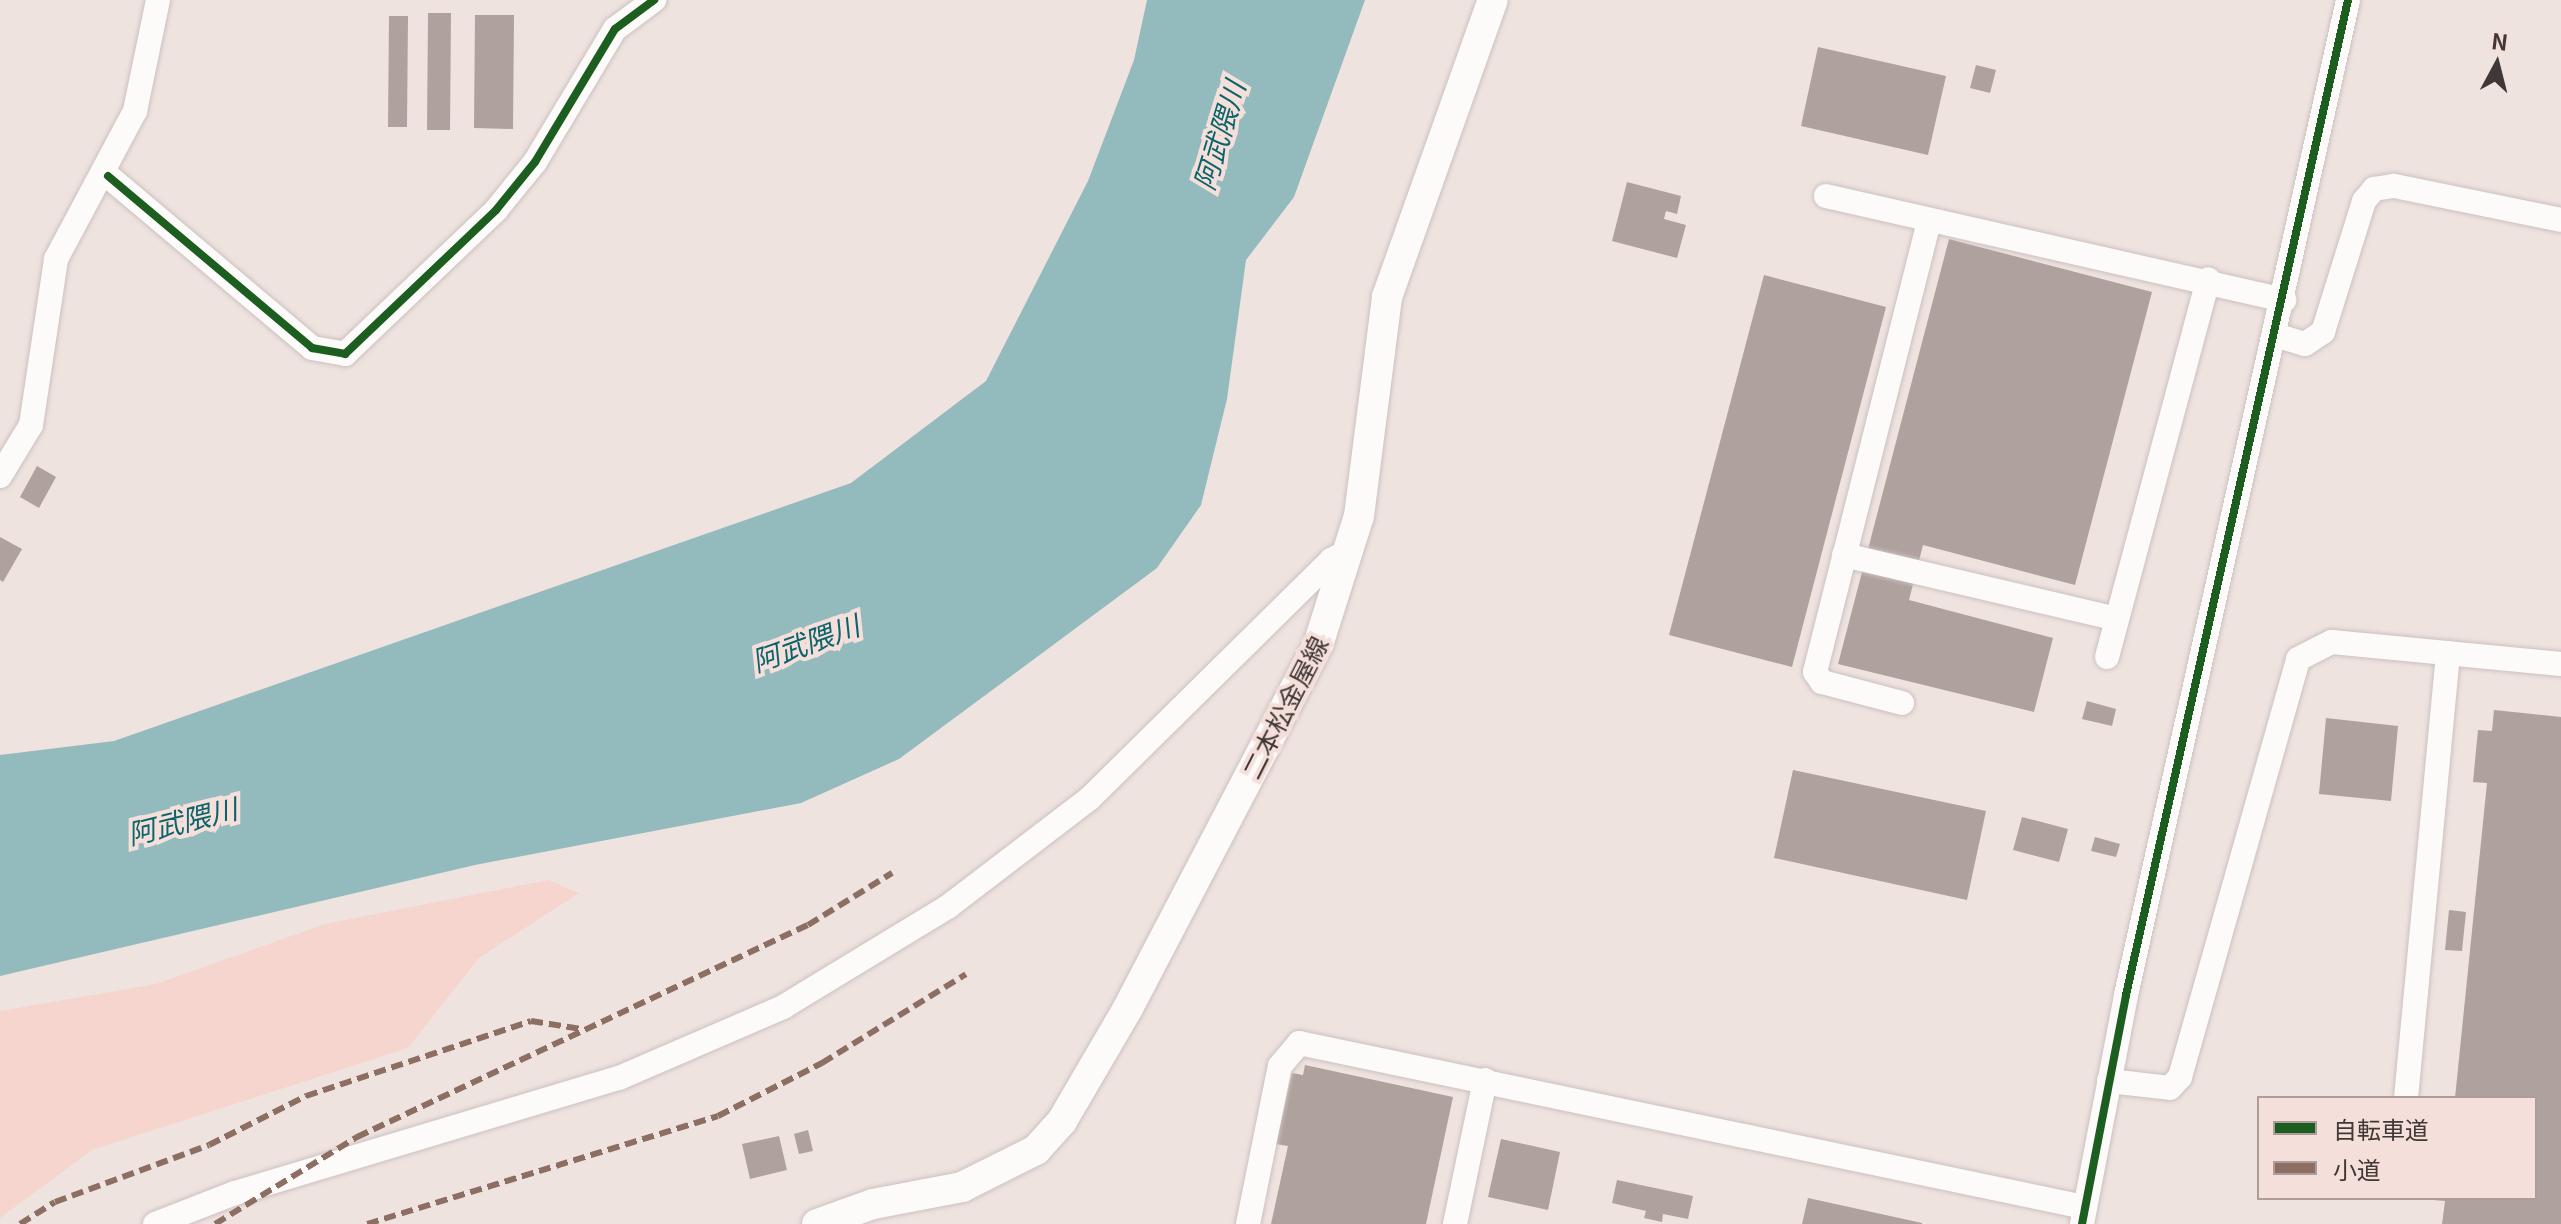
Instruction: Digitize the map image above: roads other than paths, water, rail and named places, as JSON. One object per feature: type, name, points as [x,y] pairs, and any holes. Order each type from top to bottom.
[{"type":"main road","name":"二本松金屋線","points":[[817,1224],[994,1175],[1036,1150],[1062,1121],[1128,1008],[1319,642],[1359,516],[1387,297],[1493,0]]},
{"type":"street","points":[[0,476],[31,425],[56,259],[135,111],[158,0]]},
{"type":"street","points":[[108,176],[312,348],[345,354],[496,210],[535,162],[615,29],[654,0]]},
{"type":"street","points":[[1248,1224],[1280,1066],[1299,1043],[1485,1080],[2083,1216],[2109,1081],[2348,0]]},
{"type":"street","points":[[2275,335],[2305,344],[2323,332],[2364,201],[2374,189],[2394,186],[2561,220]]},
{"type":"street","points":[[1826,196],[1929,221],[2208,279],[2284,300]]},
{"type":"street","points":[[1902,703],[1822,682],[1815,672],[1929,221]]},
{"type":"street","points":[[2107,657],[2208,279]]},
{"type":"street","points":[[155,1224],[235,1193],[619,1078],[783,1007],[949,906],[1077,809],[1143,752],[1331,560],[1348,552]]},
{"type":"street","points":[[1844,555],[2117,619]]},
{"type":"street","points":[[2109,1081],[2170,1088],[2180,1077],[2298,659],[2332,642],[2561,664]]},
{"type":"street","points":[[2406,1096],[2448,653]]},
{"type":"street","points":[[1455,1224],[1485,1080]]},
{"type":"water","name":"阿武隈川","points":[[1147,0],[1365,0],[1294,197],[1246,260],[1227,399],[1201,505],[1157,568],[899,759],[801,803],[475,865],[0,976],[0,755],[114,741],[851,483],[986,381],[1088,181],[1134,60]]}]
